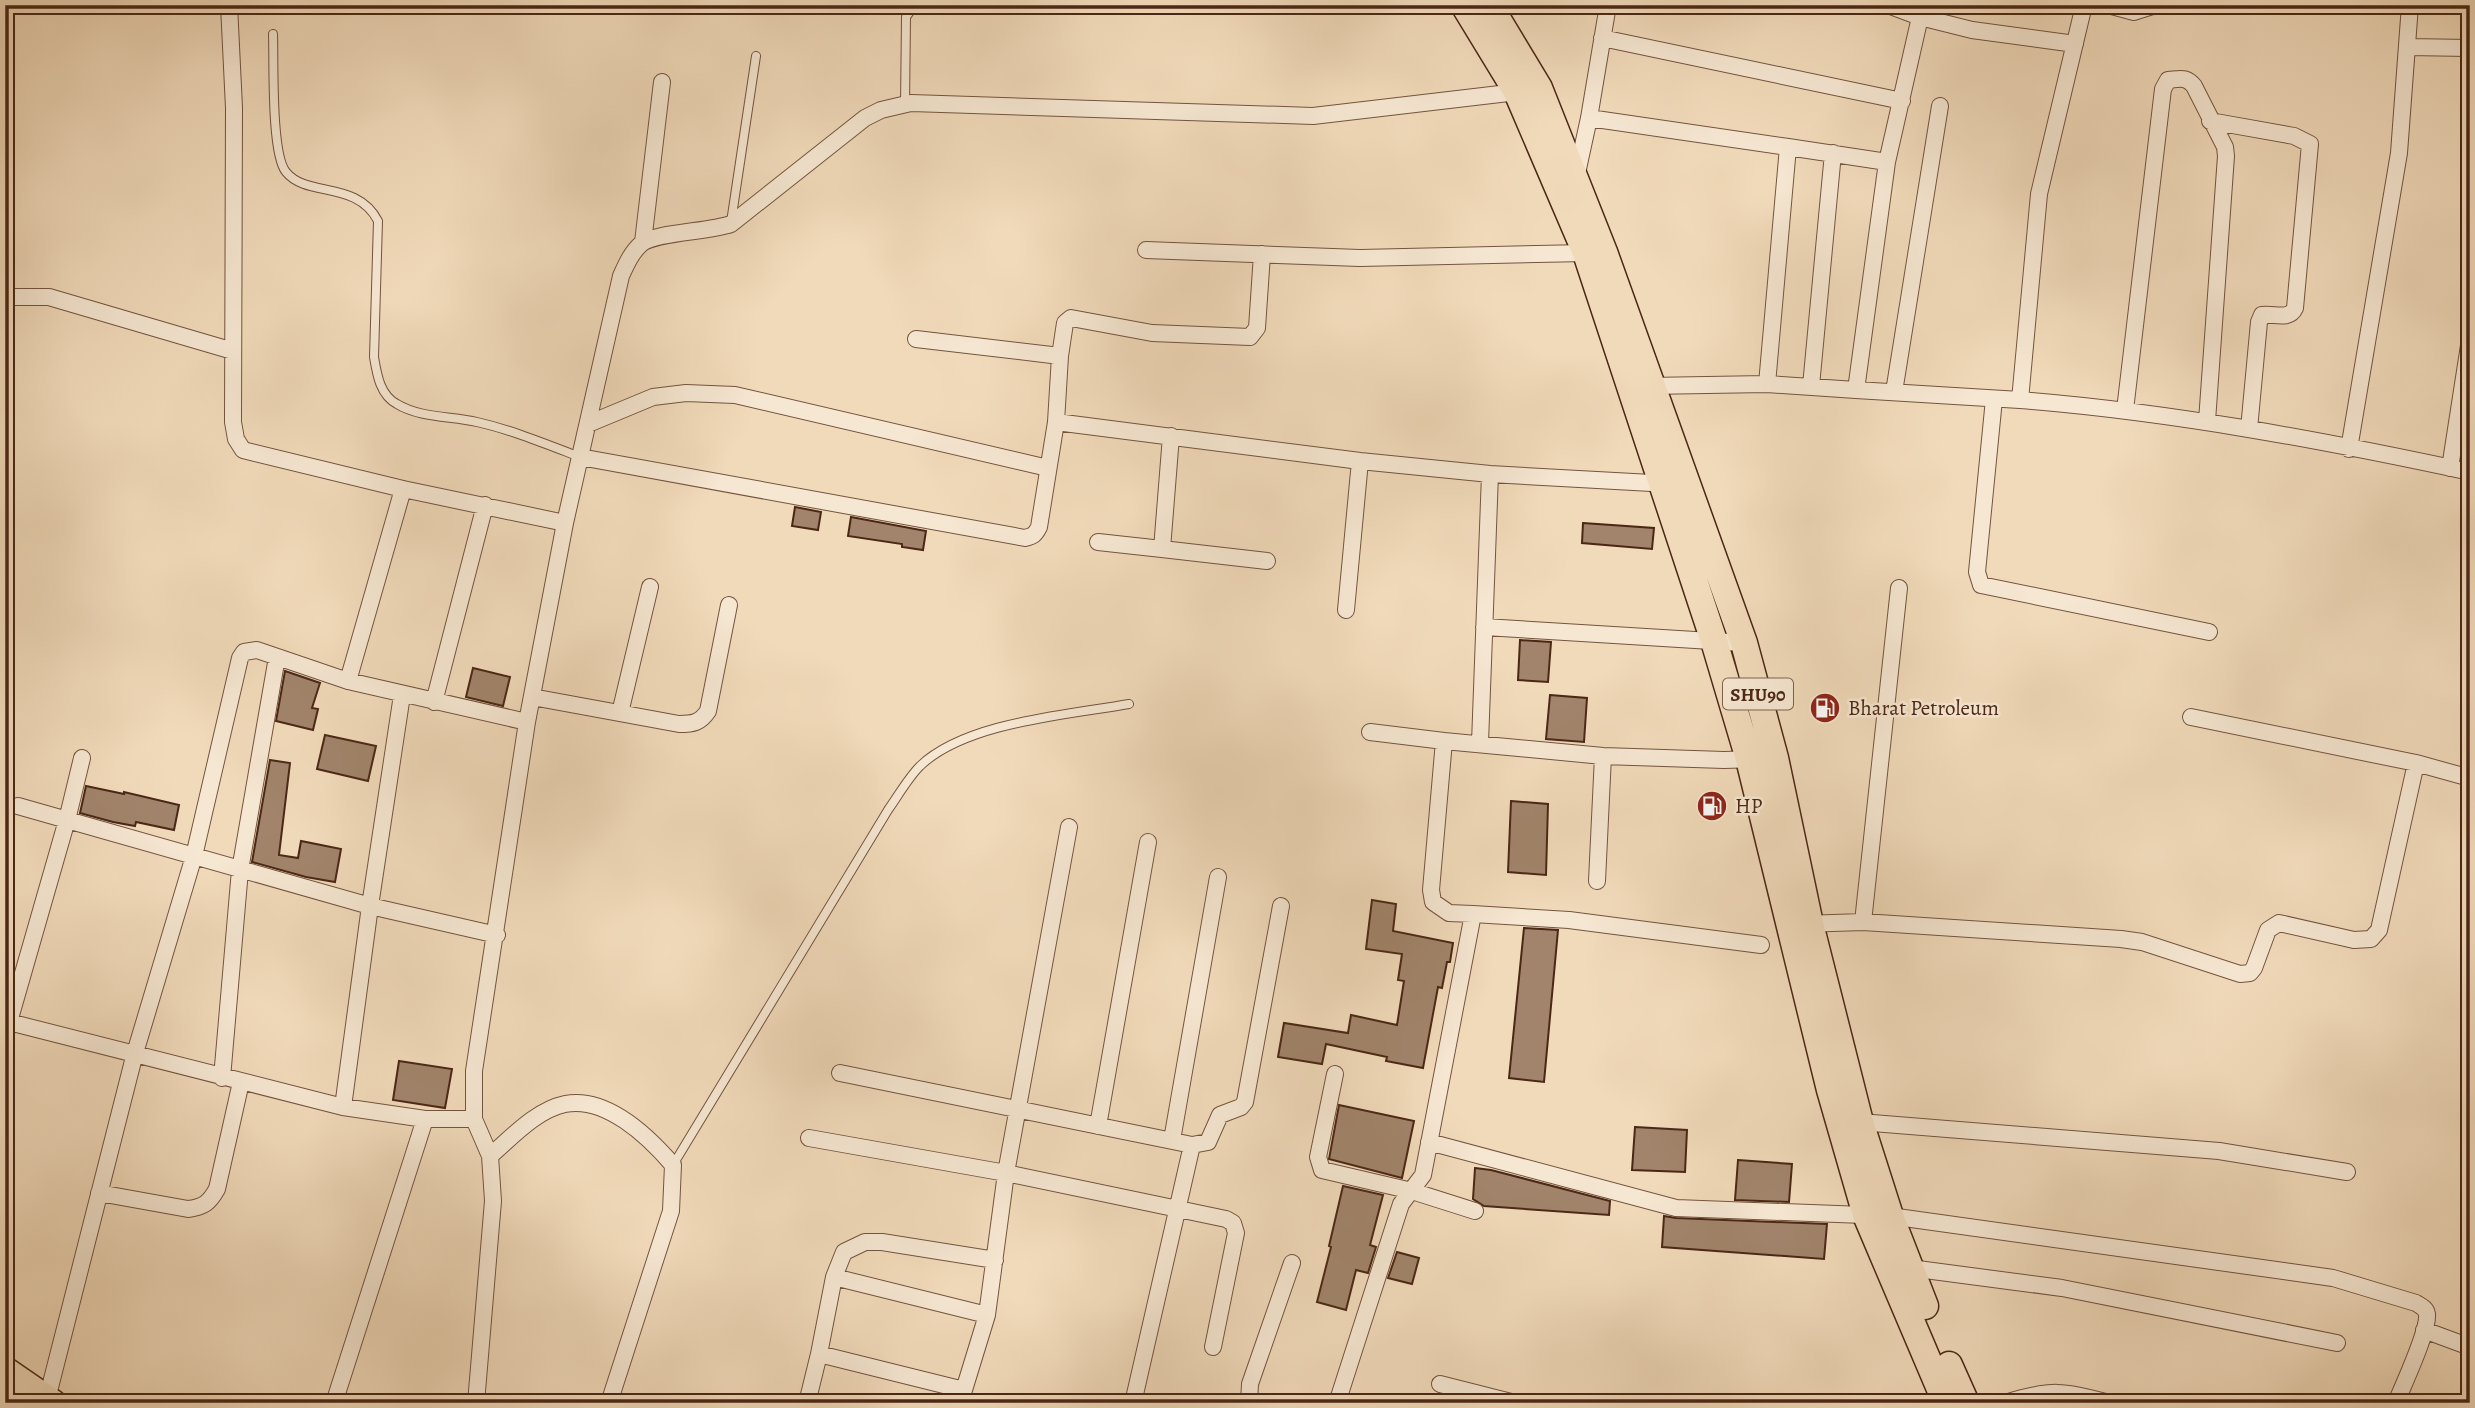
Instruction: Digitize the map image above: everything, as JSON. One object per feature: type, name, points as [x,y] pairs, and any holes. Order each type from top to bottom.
[{"type":"main road","points":[[1464,5],[1517,92],[1569,189],[1586,253],[1641,385]]},
{"type":"main road","name":"SHU90","points":[[1489,5],[1539,88],[1569,189],[1604,252],[1641,385],[1675,484],[1744,643],[1775,758],[1799,924],[1860,1122],[1878,1216],[1910,1268],[1966,1403]]},
{"type":"main road","points":[[1675,484],[1714,641],[1799,924],[1830,1090],[1947,1403]]},
{"type":"main road","points":[[5,1370],[44,1402]]},
{"type":"main road","points":[[5,1385],[44,1402]]},
{"type":"street","points":[[229,5],[233,108],[233,422],[236,439],[243,450],[403,489],[565,523]]},
{"type":"street","points":[[1569,189],[1589,118],[1608,5]]},
{"type":"street","points":[[1888,5],[1920,17],[1972,30],[2075,44]]},
{"type":"street","points":[[2020,400],[2039,194],[2084,5]]},
{"type":"street","points":[[2108,5],[2134,12],[2156,5]]},
{"type":"street","points":[[2349,449],[2399,153],[2410,5]]},
{"type":"street","points":[[1856,390],[1887,162],[1920,17]]},
{"type":"street","points":[[1602,38],[1902,101]]},
{"type":"street","points":[[2407,47],[2470,48]]},
{"type":"street","points":[[2125,410],[2163,89],[2168,80],[2189,80],[2225,147],[2226,156],[2207,421]]},
{"type":"street","points":[[643,242],[662,82]]},
{"type":"street","points":[[476,1403],[492,1227],[490,1156],[474,1119],[474,1071],[497,935],[527,722],[565,523],[621,276],[630,257],[643,242],[657,237],[716,229],[731,224],[865,118],[881,110],[905,105],[1313,116],[1517,92]]},
{"type":"street","points":[[1894,392],[1940,106]]},
{"type":"street","points":[[1589,118],[1887,162]]},
{"type":"street","points":[[2210,121],[2294,136],[2310,144],[2295,308],[2292,314],[2287,316],[2262,315],[2259,322],[2249,429]]},
{"type":"street","points":[[1767,384],[1788,147]]},
{"type":"street","points":[[1811,386],[1833,153]]},
{"type":"street","points":[[1146,250],[1360,258],[1586,253]]},
{"type":"street","points":[[580,457],[1024,538],[1035,535],[1039,527],[1056,422],[1065,323],[1070,318],[1152,333],[1250,337],[1257,328],[1262,254]]},
{"type":"street","points":[[5,297],[49,297],[233,351]]},
{"type":"street","points":[[916,339],[1060,356]]},
{"type":"street","points":[[2450,468],[2470,339]]},
{"type":"street","points":[[1641,385],[1811,386],[2125,410],[2207,421],[2470,472]]},
{"type":"street","points":[[587,424],[653,397],[686,393],[735,395],[1048,468]]},
{"type":"street","points":[[1994,400],[1978,572],[1981,585],[2209,632]]},
{"type":"street","points":[[1056,422],[1360,461],[1490,474],[1675,484]]},
{"type":"street","points":[[1162,549],[1171,436]]},
{"type":"street","points":[[1346,610],[1360,461]]},
{"type":"street","points":[[1480,743],[1490,474]]},
{"type":"street","points":[[348,681],[403,489]]},
{"type":"street","points":[[434,702],[485,505]]},
{"type":"street","points":[[1098,542],[1267,561]]},
{"type":"street","points":[[620,713],[650,587]]},
{"type":"street","points":[[1863,922],[1899,588]]},
{"type":"street","points":[[532,697],[679,724],[692,724],[702,720],[708,711],[729,606]]},
{"type":"street","points":[[1484,627],[1744,643]]},
{"type":"street","points":[[44,1402],[135,1054],[194,856],[240,658],[244,652],[250,650],[277,657],[348,681],[402,695],[527,722]]},
{"type":"street","points":[[222,1078],[240,870],[277,657]]},
{"type":"street","points":[[344,1107],[370,906],[402,695]]},
{"type":"street","points":[[2191,718],[2416,763],[2470,778]]},
{"type":"street","points":[[1370,732],[1603,756],[1775,758]]},
{"type":"street","points":[[1444,741],[1431,890],[1433,902],[1449,913],[1569,920],[1761,945]]},
{"type":"street","points":[[1597,881],[1603,756]]},
{"type":"street","points":[[82,758],[67,820],[7,1026],[135,1054],[344,1107],[425,1119],[474,1119]]},
{"type":"street","points":[[1799,924],[1863,922],[2121,939],[2143,942],[2245,974],[2250,973],[2268,930],[2279,923],[2354,940],[2371,939],[2379,930],[2416,763]]},
{"type":"street","points":[[18,806],[370,906],[497,935]]},
{"type":"street","points":[[819,1354],[962,1396],[987,1315],[1006,1173],[1020,1108],[1069,827]]},
{"type":"street","points":[[1098,1126],[1148,842]]},
{"type":"street","points":[[1172,1140],[1218,877]]},
{"type":"street","points":[[840,1073],[1192,1145],[1208,1142],[1220,1115],[1241,1107],[1245,1102],[1281,906]]},
{"type":"street","points":[[1337,1403],[1397,1214],[1405,1197],[1412,1192],[1423,1175],[1473,914]]},
{"type":"street","points":[[1335,1074],[1318,1157],[1322,1170],[1475,1211]]},
{"type":"street","points":[[99,1193],[188,1209],[210,1202],[217,1189],[242,1082]]},
{"type":"street","points":[[490,1156],[536,1117],[564,1104],[594,1105],[613,1114],[656,1145],[673,1165],[671,1211],[609,1403]]},
{"type":"street","points":[[334,1403],[425,1119]]},
{"type":"street","points":[[1860,1122],[2219,1151],[2347,1172]]},
{"type":"street","points":[[809,1138],[1006,1173],[1226,1219],[1235,1227],[1236,1233],[1213,1348]]},
{"type":"street","points":[[1429,1142],[1676,1208],[1878,1216],[2333,1279],[2424,1307],[2427,1315],[2424,1330],[2396,1403]]},
{"type":"street","points":[[1133,1403],[1192,1145]]},
{"type":"street","points":[[807,1403],[834,1277],[844,1252],[865,1242],[995,1260]]},
{"type":"street","points":[[1249,1403],[1250,1384],[1292,1263]]},
{"type":"street","points":[[1910,1268],[2062,1288],[2337,1343]]},
{"type":"street","points":[[834,1277],[987,1315]]},
{"type":"street","points":[[2424,1330],[2470,1347]]},
{"type":"street","points":[[1440,1384],[1515,1403]]},
{"type":"street","points":[[2006,1403],[2037,1393],[2054,1391],[2109,1403]]},
{"type":"lane","points":[[905,105],[906,17],[911,10],[982,9]]},
{"type":"lane","points":[[274,34],[278,143],[287,173],[299,181],[357,199],[371,208],[378,221],[374,357],[377,377],[384,393],[397,404],[420,412],[474,421],[506,430],[580,457]]},
{"type":"lane","points":[[731,224],[756,55]]},
{"type":"lane","points":[[673,1165],[881,822],[919,767],[950,745],[988,729],[1129,704]]},
{"type":"building","points":[[795,507],[821,512],[818,530],[792,526]]},
{"type":"building","points":[[851,517],[926,531],[923,550],[848,536]]},
{"type":"building","points":[[1583,523],[1654,528],[1652,549],[1582,543]]},
{"type":"building","points":[[1520,640],[1551,642],[1548,682],[1518,680]]},
{"type":"building","points":[[473,668],[510,677],[503,706],[466,697]]},
{"type":"building","points":[[285,671],[320,683],[312,708],[318,709],[313,730],[276,721]]},
{"type":"building","points":[[1550,695],[1587,698],[1584,742],[1546,739]]},
{"type":"building","points":[[325,735],[376,746],[368,781],[317,769]]},
{"type":"building","points":[[270,760],[290,763],[279,855],[298,858],[301,841],[341,849],[335,882],[252,862]]},
{"type":"building","points":[[86,786],[179,805],[174,830],[136,822],[135,826],[80,813]]},
{"type":"building","points":[[1511,801],[1548,804],[1546,875],[1508,872]]},
{"type":"building","points":[[1372,900],[1396,904],[1393,931],[1453,943],[1442,988],[1438,987],[1423,1068],[1326,1044],[1322,1064],[1278,1057],[1284,1023],[1348,1033],[1351,1015],[1397,1025],[1404,981],[1398,980],[1402,954],[1366,949]]},
{"type":"building","points":[[1524,928],[1558,930],[1544,1082],[1509,1078]]},
{"type":"building","points":[[399,1061],[452,1069],[445,1108],[393,1100]]},
{"type":"building","points":[[1339,1105],[1414,1121],[1402,1178],[1329,1159]]},
{"type":"building","points":[[1635,1127],[1687,1130],[1685,1172],[1632,1170]]},
{"type":"building","points":[[1738,1160],[1792,1164],[1789,1202],[1735,1200]]},
{"type":"building","points":[[1475,1168],[1610,1201],[1609,1215],[1484,1206],[1473,1199]]},
{"type":"building","points":[[1343,1186],[1383,1195],[1370,1245],[1376,1247],[1368,1273],[1356,1270],[1346,1310],[1317,1302]]},
{"type":"building","points":[[1664,1216],[1827,1224],[1824,1259],[1662,1247]]},
{"type":"building","points":[[1397,1252],[1419,1258],[1412,1284],[1388,1278]]},
{"type":"place","name":"Bharat Petroleum","points":[[1825,708]]},
{"type":"place","name":"HP","points":[[1712,806]]}]
